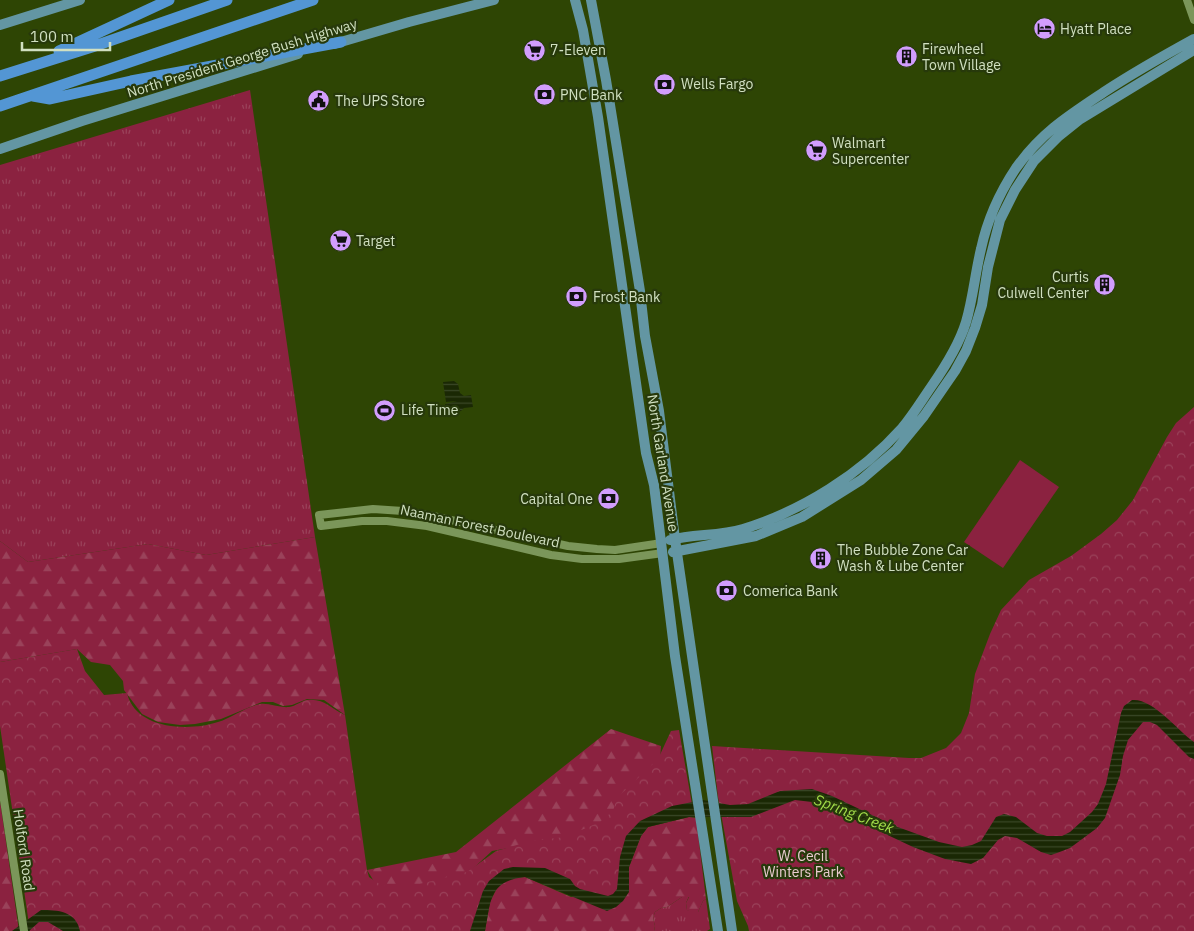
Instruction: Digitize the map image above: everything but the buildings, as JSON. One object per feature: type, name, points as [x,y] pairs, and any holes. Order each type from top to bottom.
[{"type":"highway","points":[[1,75],[88,39],[169,0]]},
{"type":"highway","points":[[1,75],[92,47],[227,0]]},
{"type":"highway","points":[[0,106],[313,0]]},
{"type":"highway","points":[[31,95],[50,99],[131,81],[341,42]]},
{"type":"main road","points":[[0,25],[80,0]]},
{"type":"main road","name":"North President George Bush Highway","points":[[0,149],[90,118],[341,42],[494,0]]},
{"type":"main road","name":"North Garland Avenue","points":[[574,1],[584,37],[598,117],[646,453],[654,485],[675,656],[718,931]]},
{"type":"main road","name":"North Garland Avenue","points":[[592,1],[658,411],[732,931]]},
{"type":"main road","name":"Naaman Forest Boulevard","points":[[662,548],[678,552],[756,536],[802,517],[861,480],[896,450],[919,414],[964,330],[971,305],[980,250],[985,232],[998,200],[1015,170],[1035,144],[1069,114],[1127,76],[1194,39]]},
{"type":"main road","name":"Naaman Forest Boulevard","points":[[662,548],[675,539],[740,530],[796,508],[854,470],[919,414],[955,371],[975,328],[982,305],[994,240],[1000,220],[1024,175],[1044,150],[1079,120],[1194,50]]},
{"type":"main road","points":[[1120,95],[1127,76]]},
{"type":"main road","points":[[598,117],[611,115]]},
{"type":"main road","points":[[613,226],[629,225]]},
{"type":"street","points":[[1187,0],[1194,20]]},
{"type":"street","name":"Naaman Forest Boulevard","points":[[373,509],[396,510],[425,514],[536,537],[568,546],[615,550],[662,548],[619,559],[567,558],[427,526],[387,521],[362,521],[321,526],[319,515],[373,509]]},
{"type":"street","points":[[532,549],[536,537]]},
{"type":"street","name":"Holford Road","points":[[0,774],[24,931]]},
{"type":"green space","points":[[250,90],[315,537],[206,555],[148,544],[28,562],[0,541],[0,165]]},
{"type":"green space","name":"W. Cecil Winters Park","points":[[1194,407],[1194,931],[749,931],[737,901],[718,797],[712,746],[909,758],[921,758],[946,748],[961,733],[969,713],[975,674],[1001,610],[1029,580],[1071,556],[1117,520],[1133,500],[1176,423]]},
{"type":"green space","points":[[1020,460],[1059,487],[1003,568],[964,542]]},
{"type":"green space","points":[[315,537],[345,715],[324,700],[307,699],[292,705],[283,706],[273,702],[262,702],[221,719],[195,724],[180,725],[158,722],[142,714],[124,690],[123,681],[110,665],[91,662],[77,649],[0,662],[0,541],[28,562],[148,544],[206,555]]},
{"type":"green space","points":[[77,649],[85,671],[104,695],[127,693],[132,705],[140,714],[151,721],[164,725],[192,727],[206,725],[223,720],[260,704],[289,707],[307,700],[323,702],[345,715],[367,870],[369,877],[381,885],[400,889],[467,872],[496,851],[531,841],[565,837],[600,822],[613,811],[617,798],[658,759],[671,731],[679,730],[693,810],[645,823],[614,902],[516,872],[491,883],[480,931],[30,931],[0,726],[0,662]]},
{"type":"green space","points":[[611,729],[661,746],[660,760],[616,813],[601,825],[566,840],[492,851],[467,874],[402,892],[375,883],[367,870],[456,852]]},
{"type":"green space","points":[[0,801],[19,931],[0,931]]},
{"type":"green space","points":[[689,817],[696,818],[706,899],[703,901],[698,912],[687,910],[686,903],[689,897],[682,897],[655,912],[653,918],[654,931],[485,931],[490,902],[498,886],[511,878],[525,877],[571,897],[629,892],[629,867],[641,836],[648,827]]},
{"type":"green space","points":[[689,896],[686,903],[687,910],[698,912],[703,901],[706,899],[710,929],[707,931],[654,931],[653,918],[655,912],[682,897]]},
{"type":"water","points":[[454,381],[458,384],[460,393],[464,396],[471,395],[473,407],[447,414],[445,404],[457,401],[446,402],[443,382]]},
{"type":"water","name":"Spring Creek","points":[[1132,700],[1148,704],[1157,710],[1194,742],[1194,759],[1189,757],[1157,725],[1143,722],[1128,740],[1120,775],[1105,818],[1097,828],[1070,848],[1057,853],[1051,855],[1041,852],[1017,838],[1005,836],[998,840],[983,858],[971,864],[945,859],[913,847],[812,802],[795,800],[751,817],[689,817],[648,827],[641,836],[629,867],[629,892],[623,901],[607,911],[525,877],[513,879],[498,888],[491,901],[485,931],[470,931],[483,891],[489,881],[504,869],[513,867],[545,868],[570,879],[580,889],[608,896],[613,894],[617,889],[620,857],[626,836],[640,821],[672,806],[703,800],[730,805],[748,804],[780,791],[812,789],[832,796],[895,826],[939,842],[962,847],[981,841],[996,817],[1004,814],[1016,817],[1037,833],[1047,836],[1062,836],[1070,832],[1098,804],[1106,784],[1121,713],[1124,706]]},
{"type":"water","points":[[41,910],[54,910],[65,913],[75,919],[80,931],[63,931],[48,922],[39,922],[29,931],[12,931]]},
{"type":"place","name":"Hyatt Place","points":[[1044,29]]},
{"type":"place","name":"7-Eleven","points":[[534,50]]},
{"type":"place","name":"Firewheel Town Village","points":[[906,57]]},
{"type":"place","name":"Wells Fargo","points":[[665,84]]},
{"type":"place","name":"PNC Bank","points":[[544,95]]},
{"type":"place","name":"The UPS Store","points":[[319,101]]},
{"type":"place","name":"Walmart Supercenter","points":[[816,151]]},
{"type":"place","name":"Target","points":[[340,241]]},
{"type":"place","name":"Curtis Culwell Center","points":[[1105,285]]},
{"type":"place","name":"Frost Bank","points":[[577,297]]},
{"type":"place","name":"Life Time","points":[[385,410]]},
{"type":"place","name":"Capital One","points":[[609,499]]},
{"type":"place","name":"The Bubble Zone Car Wash & Lube Center","points":[[821,558]]},
{"type":"place","name":"Comerica Bank","points":[[727,591]]}]
